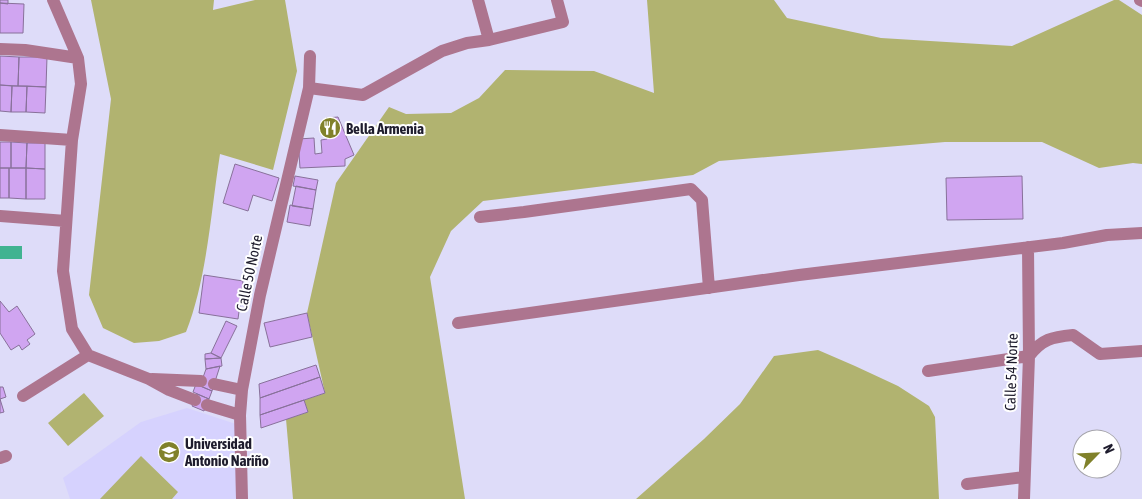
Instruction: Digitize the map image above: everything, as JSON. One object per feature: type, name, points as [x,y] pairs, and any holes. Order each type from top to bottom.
[{"type":"street","points":[[53,0],[78,58],[81,84],[72,140],[62,271],[72,329],[88,355],[149,379],[168,390],[240,415]]},
{"type":"street","points":[[478,0],[489,40]]},
{"type":"street","points":[[308,88],[363,95],[442,51],[467,43],[489,40],[562,22],[557,0]]},
{"type":"street","points":[[0,49],[25,50],[78,58]]},
{"type":"street","name":"Calle 50 Norte","points":[[242,499],[240,415],[242,390],[260,295],[308,88],[310,56]]},
{"type":"street","points":[[0,135],[72,140]]},
{"type":"street","points":[[480,217],[691,189],[702,200],[709,288]]},
{"type":"street","points":[[0,216],[66,221]]},
{"type":"street","points":[[458,323],[826,271],[1142,233]]},
{"type":"street","name":"Calle 54 Norte","points":[[1024,499],[1029,356],[1028,247]]},
{"type":"street","points":[[928,371],[1029,356],[1036,348],[1052,337],[1073,335],[1100,354],[1142,351]]},
{"type":"street","points":[[22,396],[88,355]]},
{"type":"street","points":[[149,379],[208,383],[242,390]]},
{"type":"street","points":[[968,484],[1024,477]]},
{"type":"shaded area","points":[[91,0],[214,0],[213,10],[255,0],[285,0],[297,71],[273,170],[220,154],[208,244],[193,311],[186,332],[159,341],[134,343],[103,328],[89,295],[111,99]]},
{"type":"shaded area","points":[[647,0],[774,0],[787,18],[881,38],[1012,46],[1114,0],[1119,0],[1142,15],[1142,164],[1133,163],[1099,168],[1042,142],[945,142],[719,161],[693,175],[483,201],[451,231],[430,277],[465,499],[293,499],[286,419],[308,412],[304,400],[325,393],[307,313],[336,183],[389,107],[406,114],[451,113],[479,98],[505,70],[594,71],[654,93]]},
{"type":"shaded area","points":[[0,246],[22,246],[22,259],[0,259]]},
{"type":"shaded area","points":[[818,350],[898,386],[929,406],[935,417],[939,499],[636,499],[704,439],[740,404],[774,356]]},
{"type":"shaded area","points":[[84,393],[104,416],[68,446],[48,423]]},
{"type":"shaded area","name":"Universidad Antonio Nariño","points":[[187,408],[239,425],[237,499],[70,499],[63,478],[141,422]]},
{"type":"shaded area","points":[[141,456],[178,492],[172,499],[100,499]]},
{"type":"building","points":[[0,0],[8,0],[8,4],[0,3]]},
{"type":"building","points":[[0,3],[24,4],[23,33],[0,33]]},
{"type":"building","points":[[0,56],[19,57],[18,86],[0,85]]},
{"type":"building","points":[[19,57],[47,57],[46,87],[18,86]]},
{"type":"building","points":[[0,85],[12,86],[11,112],[0,111]]},
{"type":"building","points":[[12,86],[27,86],[26,112],[11,112]]},
{"type":"building","points":[[27,86],[46,87],[45,113],[26,112]]},
{"type":"building","points":[[338,117],[354,155],[345,159],[345,166],[300,168],[298,139],[314,138],[315,154],[322,153],[321,140],[327,139],[326,118]]},
{"type":"building","points":[[0,142],[11,142],[11,168],[0,168]]},
{"type":"building","points":[[11,142],[27,143],[26,168],[11,168]]},
{"type":"building","points":[[27,143],[45,143],[45,169],[26,168]]},
{"type":"building","points":[[235,164],[279,178],[272,201],[253,195],[248,211],[223,203]]},
{"type":"building","points":[[0,168],[9,168],[9,198],[0,198]]},
{"type":"building","points":[[9,168],[26,168],[26,199],[9,198]]},
{"type":"building","points":[[26,168],[45,169],[45,199],[26,199]]},
{"type":"building","points":[[295,176],[318,180],[316,190],[293,186]]},
{"type":"building","points":[[1022,176],[1023,219],[947,220],[946,178]]},
{"type":"building","points":[[296,186],[316,190],[313,209],[292,206]]},
{"type":"building","points":[[290,205],[313,209],[310,226],[287,222]]},
{"type":"building","points":[[204,275],[243,281],[238,319],[199,313]]},
{"type":"building","points":[[0,301],[9,312],[17,306],[35,334],[27,340],[30,344],[22,350],[19,345],[11,350],[0,333]]},
{"type":"building","points":[[307,313],[312,337],[270,347],[264,323]]},
{"type":"building","points":[[226,321],[237,326],[221,358],[211,353]]},
{"type":"building","points":[[211,353],[221,358],[205,359],[205,354]]},
{"type":"building","points":[[221,358],[222,366],[206,369],[205,359]]},
{"type":"building","points":[[316,365],[320,377],[260,398],[259,384]]},
{"type":"building","points":[[220,366],[212,391],[200,386],[206,369]]},
{"type":"building","points":[[320,377],[325,393],[260,415],[260,398]]},
{"type":"building","points":[[196,384],[212,391],[209,399],[193,392]]},
{"type":"building","points":[[0,387],[3,387],[6,397],[0,399]]},
{"type":"building","points":[[197,394],[209,399],[204,411],[192,406]]},
{"type":"building","points":[[0,399],[4,412],[0,413]]},
{"type":"building","points":[[304,400],[308,412],[261,428],[260,415]]},
{"type":"place","name":"Bella Armenia","points":[[330,128]]},
{"type":"place","name":"Universidad Antonio Nariño","points":[[169,452]]}]
